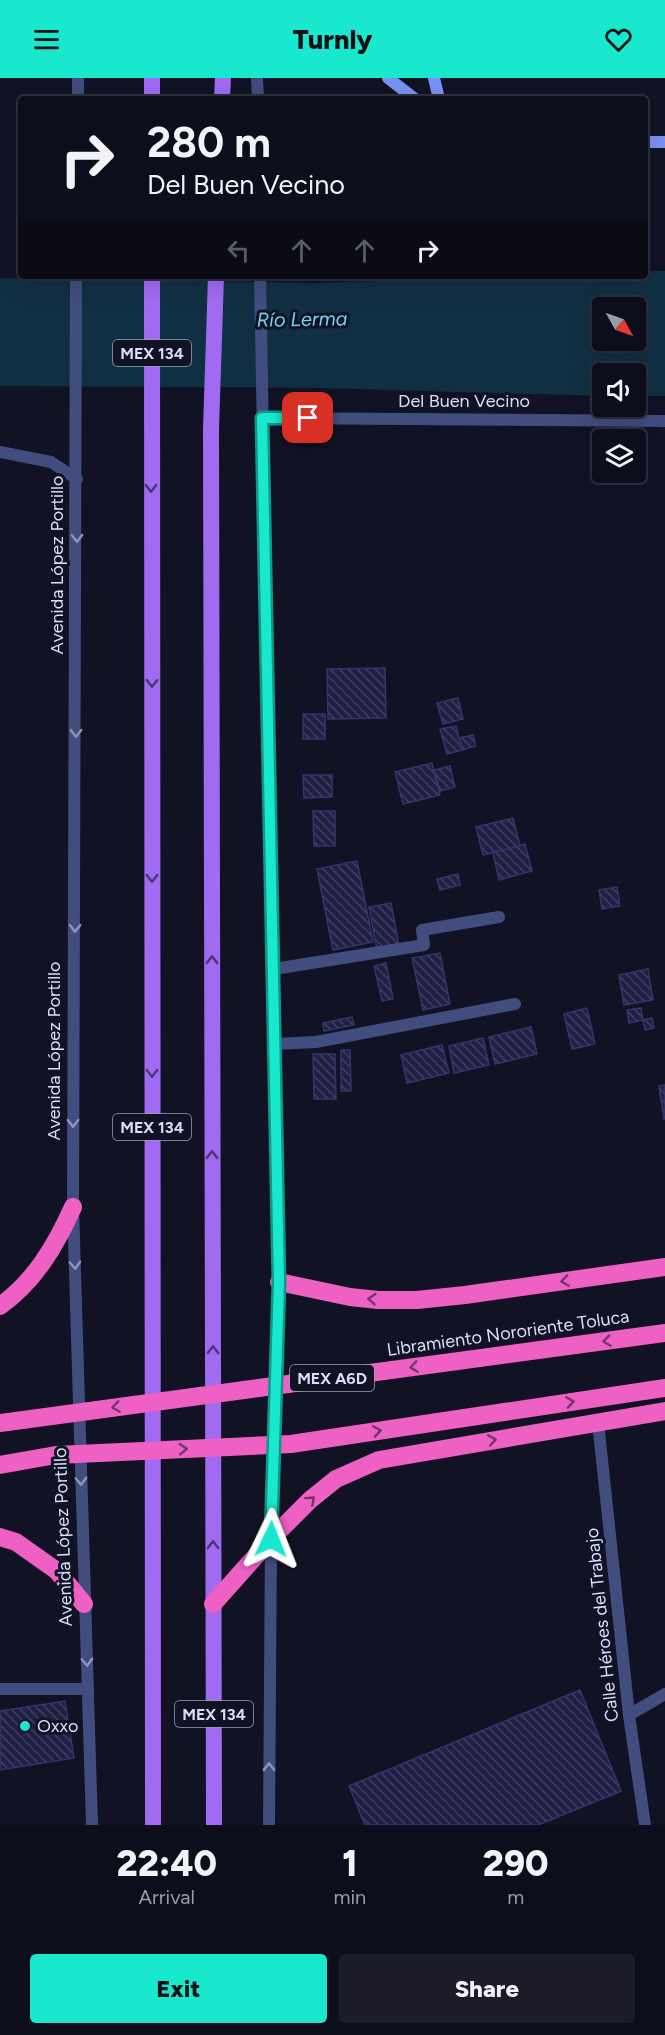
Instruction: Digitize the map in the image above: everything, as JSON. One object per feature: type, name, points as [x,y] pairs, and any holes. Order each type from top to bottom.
[{"type":"highway","points":[[0,1306],[26,1283],[45,1260],[61,1234],[73,1207]]},
{"type":"highway","points":[[279,1282],[350,1297],[417,1300],[665,1267]]},
{"type":"highway","name":"Libramiento Nororiente Toluca","points":[[0,1423],[665,1333]]},
{"type":"highway","points":[[0,1466],[56,1455],[291,1444],[665,1388]]},
{"type":"highway","points":[[213,1604],[271,1539],[310,1500],[336,1479],[356,1469],[379,1460],[665,1411]]},
{"type":"highway","points":[[0,1537],[16,1542],[57,1570],[84,1604]]},
{"type":"main road","points":[[152,78],[152,96]]},
{"type":"main road","points":[[222,96],[223,78]]},
{"type":"main road","points":[[388,78],[411,96]]},
{"type":"main road","points":[[434,78],[438,96]]},
{"type":"main road","points":[[648,142],[665,142]]},
{"type":"main road","name":"MEX 134","points":[[152,279],[153,1825]]},
{"type":"main road","name":"MEX 134","points":[[214,1825],[211,429],[216,279]]},
{"type":"street","points":[[78,78],[78,96]]},
{"type":"street","points":[[257,78],[258,96]]},
{"type":"street","name":"Avenida López Portillo","points":[[76,279],[73,1207],[92,1825]]},
{"type":"street","points":[[260,279],[279,1282],[271,1539],[269,1825]]},
{"type":"street","name":"Del Buen Vecino","points":[[262,418],[665,421]]},
{"type":"street","points":[[0,452],[51,462],[77,479]]},
{"type":"street","points":[[274,969],[424,945],[422,930],[499,917]]},
{"type":"street","points":[[275,1044],[316,1042],[515,1004]]},
{"type":"street","name":"Calle Héroes del Trabajo","points":[[598,1422],[629,1715],[645,1825]]},
{"type":"street","points":[[0,1689],[88,1689]]},
{"type":"street","points":[[629,1715],[665,1694]]},
{"type":"water","name":"Río Lerma","points":[[648,271],[665,271],[665,396],[646,396],[646,363],[592,363],[592,396],[319,388],[0,386],[0,278],[316,283],[435,279],[648,279]]},
{"type":"building","points":[[385,668],[386,718],[328,719],[327,669]]},
{"type":"building","points":[[458,698],[463,719],[443,724],[437,703]]},
{"type":"building","points":[[303,714],[325,714],[325,739],[303,739]]},
{"type":"building","points":[[456,726],[462,750],[447,754],[440,729]]},
{"type":"building","points":[[473,735],[476,746],[462,750],[459,738]]},
{"type":"building","points":[[432,763],[440,795],[403,804],[395,772]]},
{"type":"building","points":[[450,766],[455,787],[440,791],[434,770]]},
{"type":"building","points":[[303,775],[332,775],[332,797],[304,798]]},
{"type":"building","points":[[313,811],[335,811],[335,846],[314,846]]},
{"type":"building","points":[[513,818],[520,846],[483,855],[476,827]]},
{"type":"building","points":[[525,844],[532,871],[499,880],[493,853]]},
{"type":"building","points":[[357,861],[373,942],[333,950],[317,869]]},
{"type":"building","points":[[458,874],[460,885],[440,890],[437,879]]},
{"type":"building","points":[[617,887],[620,906],[602,909],[599,890]]},
{"type":"building","points":[[391,903],[399,946],[377,951],[369,907]]},
{"type":"building","points":[[440,953],[450,1004],[423,1010],[412,958]]},
{"type":"building","points":[[386,963],[393,999],[382,1001],[374,966]]},
{"type":"building","points":[[648,969],[653,1000],[624,1005],[619,975]]},
{"type":"building","points":[[587,1008],[595,1044],[572,1049],[564,1014]]},
{"type":"building","points":[[641,1008],[643,1020],[629,1023],[627,1010]]},
{"type":"building","points":[[352,1017],[354,1025],[324,1031],[323,1023]]},
{"type":"building","points":[[652,1018],[654,1028],[645,1030],[643,1020]]},
{"type":"building","points":[[531,1027],[537,1054],[495,1064],[489,1037]]},
{"type":"building","points":[[483,1038],[489,1065],[454,1073],[449,1046]]},
{"type":"building","points":[[442,1045],[449,1073],[407,1083],[401,1055]]},
{"type":"building","points":[[341,1050],[350,1050],[351,1091],[341,1091]]},
{"type":"building","points":[[313,1054],[335,1054],[336,1099],[314,1099]]},
{"type":"building","points":[[665,1085],[665,1119],[664,1119],[659,1086]]},
{"type":"building","points":[[580,1690],[621,1791],[538,1825],[365,1825],[349,1786]]},
{"type":"building","points":[[65,1701],[74,1758],[0,1770],[0,1711]]},
{"type":"place","name":"Oxxo","points":[[25,1726]]},
{"type":"route","points":[[271,1539],[279,1282],[262,418],[308,418]]}]
